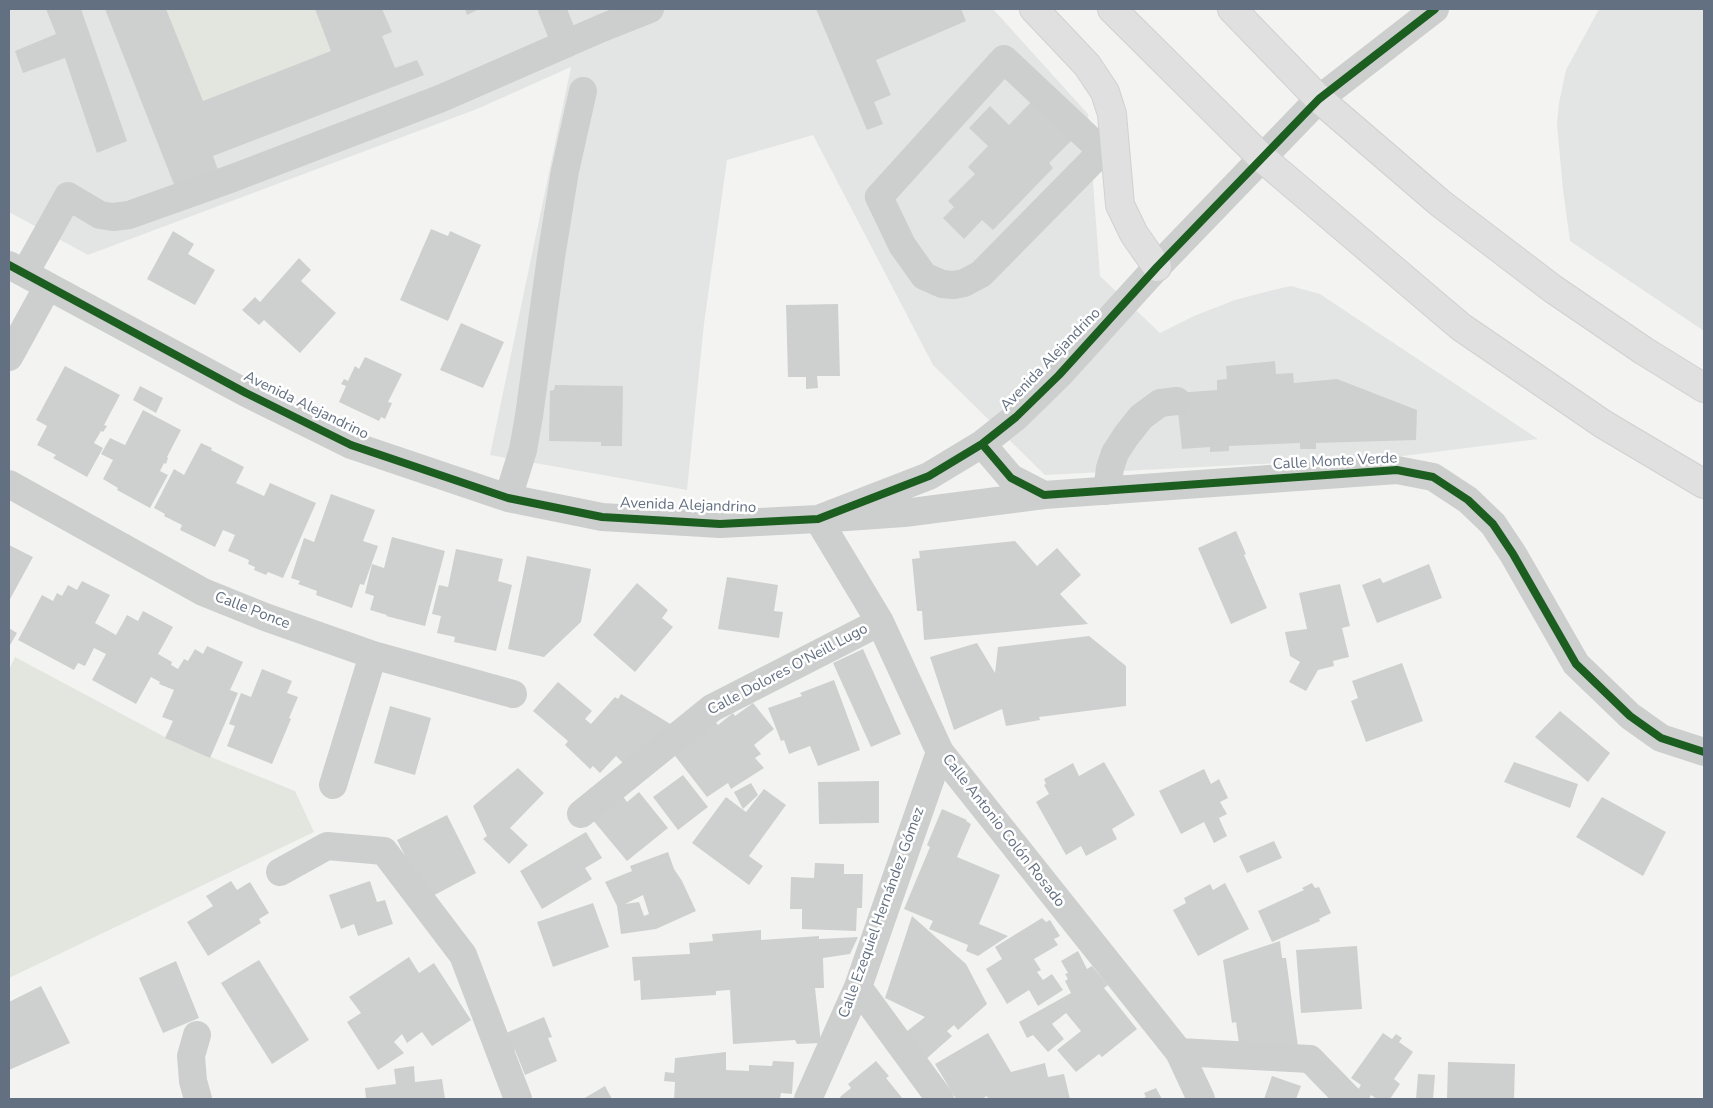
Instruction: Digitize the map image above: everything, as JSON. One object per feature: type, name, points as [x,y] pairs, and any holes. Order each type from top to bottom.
[{"type":"main road","points":[[1034,9],[1087,65],[1105,92],[1112,114],[1108,145],[1120,205],[1140,244],[1157,267]]},
{"type":"main road","points":[[1112,9],[1262,158],[1461,327],[1603,424],[1704,484]]},
{"type":"main road","points":[[1232,9],[1319,99],[1440,203],[1553,289],[1644,351],[1704,388]]},
{"type":"street","points":[[552,9],[566,44]]},
{"type":"street","points":[[17,269],[68,196],[100,215],[113,218],[130,215],[233,178],[442,98],[650,9]]},
{"type":"street","name":"Avenida Alejandrino","points":[[17,269],[246,393],[351,445],[508,498],[602,517],[720,524],[818,520],[929,476],[982,444],[1016,417],[1059,375],[1157,267],[1319,99],[1435,9]]},
{"type":"street","points":[[1004,59],[1108,145],[981,274],[964,283],[954,285],[942,284],[924,276],[902,245],[879,197],[1004,59]]},
{"type":"street","points":[[508,498],[523,450],[528,424],[550,257],[565,171],[583,91]]},
{"type":"street","points":[[9,357],[48,286]]},
{"type":"street","points":[[1107,491],[1110,468],[1115,453],[1126,436],[1141,417],[1160,403],[1177,401]]},
{"type":"street","points":[[982,444],[1011,478],[1044,496]]},
{"type":"street","name":"Calle Monte Verde","points":[[818,520],[904,513],[1044,496],[1397,470],[1434,477],[1468,500],[1493,524],[1513,554],[1576,664],[1630,716],[1661,738],[1704,752]]},
{"type":"street","name":"Calle Ponce","points":[[9,484],[203,592],[265,617],[373,655],[513,694]]},
{"type":"street","name":"Calle Antonio Colón Rosado","points":[[818,520],[880,622],[940,752],[1179,1052],[1201,1099]]},
{"type":"street","name":"Calle Dolores O'Neill Lugo","points":[[581,814],[712,708],[880,622]]},
{"type":"street","points":[[333,785],[373,655]]},
{"type":"street","name":"Calle Ezequiel Hernández Gómez","points":[[808,1099],[858,987],[940,752]]},
{"type":"street","points":[[280,872],[327,846],[384,851],[463,955],[518,1099]]},
{"type":"street","points":[[858,987],[940,1099]]},
{"type":"street","points":[[197,1035],[191,1056],[193,1081],[198,1099]]},
{"type":"street","points":[[1179,1052],[1310,1059],[1349,1099]]},
{"type":"shaded area","points":[[9,9],[993,9],[1088,114],[1100,276],[1160,333],[1194,316],[1235,300],[1273,290],[1291,286],[1320,294],[1538,439],[1395,457],[1045,475],[933,365],[813,135],[727,160],[704,324],[687,490],[490,455],[571,67],[477,109],[88,255],[9,212]]},
{"type":"shaded area","points":[[166,9],[315,9],[331,51],[203,101]]},
{"type":"shaded area","points":[[1599,9],[1704,9],[1704,331],[1570,241],[1557,124],[1559,103],[1566,70]]},
{"type":"shaded area","points":[[15,657],[176,743],[295,791],[314,832],[9,978],[9,670]]},
{"type":"building","points":[[46,9],[81,9],[127,141],[97,153],[65,58],[23,73],[15,51],[56,34]]},
{"type":"building","points":[[105,9],[166,9],[203,101],[331,51],[315,9],[382,9],[392,32],[382,36],[395,68],[417,60],[424,75],[213,156],[218,170],[175,187]]},
{"type":"building","points":[[465,9],[479,9],[467,15]]},
{"type":"building","points":[[816,9],[961,9],[966,21],[876,60],[891,95],[874,102],[883,124],[867,130]]},
{"type":"building","points":[[1034,99],[1074,138],[1049,163],[1053,168],[993,230],[982,220],[964,239],[943,218],[954,207],[948,201],[975,174],[968,167],[988,146],[969,128],[990,106],[1009,125]]},
{"type":"building","points":[[431,229],[448,236],[450,231],[481,245],[448,321],[400,300]]},
{"type":"building","points":[[173,231],[194,244],[188,254],[215,270],[195,305],[147,279]]},
{"type":"building","points":[[299,258],[311,270],[301,281],[336,313],[300,353],[264,320],[259,325],[242,310],[255,297],[260,302]]},
{"type":"building","points":[[838,304],[840,376],[817,376],[818,388],[806,389],[806,377],[788,377],[786,305]]},
{"type":"building","points":[[461,323],[504,342],[483,388],[440,370]]},
{"type":"building","points":[[365,357],[402,374],[388,402],[392,403],[385,419],[381,417],[379,421],[339,402],[346,386],[341,384],[344,379],[348,381],[355,366],[359,369]]},
{"type":"building","points":[[1275,361],[1276,374],[1293,373],[1294,383],[1337,379],[1417,410],[1416,440],[1316,443],[1316,449],[1300,449],[1300,443],[1229,446],[1229,451],[1210,452],[1210,447],[1182,449],[1176,393],[1217,390],[1217,380],[1227,379],[1226,366]]},
{"type":"building","points":[[65,366],[120,395],[104,425],[107,426],[103,432],[101,431],[94,443],[103,448],[87,477],[53,458],[56,455],[37,445],[47,426],[36,420]]},
{"type":"building","points":[[555,385],[623,386],[622,446],[601,446],[601,442],[549,441],[550,391],[554,390]]},
{"type":"building","points":[[140,386],[163,398],[156,413],[133,400]]},
{"type":"building","points":[[143,410],[181,430],[167,457],[166,464],[164,463],[160,471],[168,475],[150,508],[117,490],[118,488],[103,479],[113,460],[101,454],[110,438],[125,445]]},
{"type":"building","points":[[201,443],[244,467],[236,483],[264,496],[270,483],[316,503],[283,578],[268,572],[266,575],[254,570],[255,567],[248,564],[249,560],[228,551],[235,535],[223,530],[215,547],[180,530],[182,525],[164,516],[165,514],[154,508],[174,469],[184,475]]},
{"type":"building","points":[[331,494],[375,510],[363,541],[378,546],[364,585],[360,584],[352,608],[316,595],[317,591],[298,584],[300,581],[291,578],[304,538],[314,542]]},
{"type":"building","points":[[1236,531],[1246,554],[1244,555],[1267,608],[1231,624],[1198,548]]},
{"type":"building","points":[[392,537],[445,551],[425,626],[370,610],[374,596],[365,593],[372,564],[384,568]]},
{"type":"building","points":[[1015,541],[1037,566],[1057,548],[1081,575],[1060,594],[1088,624],[924,640],[922,611],[917,611],[912,559],[920,558],[919,551]]},
{"type":"building","points":[[9,545],[33,557],[9,601]]},
{"type":"building","points":[[456,549],[503,559],[498,581],[512,585],[496,651],[454,642],[455,637],[437,633],[441,616],[432,614],[439,585],[448,587]]},
{"type":"building","points":[[527,556],[591,569],[581,622],[544,657],[508,649]]},
{"type":"building","points":[[1429,564],[1442,598],[1377,623],[1362,585],[1380,578],[1383,583]]},
{"type":"building","points":[[727,577],[778,585],[774,611],[783,612],[779,638],[718,629]]},
{"type":"building","points":[[82,581],[110,595],[95,623],[116,635],[127,615],[138,621],[143,611],[173,627],[158,654],[172,662],[171,665],[178,669],[184,659],[188,661],[195,649],[203,654],[207,646],[243,662],[230,690],[238,693],[210,758],[165,738],[173,721],[162,717],[174,690],[159,684],[160,682],[151,677],[136,704],[92,680],[106,654],[94,648],[85,666],[78,663],[74,670],[18,640],[42,595],[53,601],[57,593],[62,596],[68,585],[77,590]]},
{"type":"building","points":[[637,583],[668,610],[662,618],[673,627],[635,672],[593,635]]},
{"type":"building","points":[[1340,584],[1350,626],[1342,628],[1349,657],[1333,661],[1334,666],[1318,670],[1306,691],[1289,682],[1300,662],[1290,656],[1285,632],[1307,629],[1299,593]]},
{"type":"building","points":[[9,628],[17,633],[9,647]]},
{"type":"building","points":[[1089,636],[1126,666],[1126,706],[1039,717],[1040,720],[1006,726],[1002,709],[954,730],[930,657],[977,643],[995,673],[998,647]]},
{"type":"building","points":[[863,649],[901,734],[871,747],[833,663]]},
{"type":"building","points":[[1402,663],[1423,721],[1366,742],[1351,701],[1358,698],[1352,681]]},
{"type":"building","points":[[262,669],[292,681],[287,693],[298,697],[272,764],[227,746],[235,726],[229,724],[241,693],[251,697]]},
{"type":"building","points":[[834,680],[860,750],[818,766],[810,746],[789,754],[784,740],[781,741],[768,708],[802,696],[800,693]]},
{"type":"building","points":[[558,682],[592,711],[585,719],[591,724],[615,697],[618,699],[621,694],[672,725],[629,769],[616,756],[600,773],[593,766],[590,769],[565,745],[568,741],[533,711]]},
{"type":"building","points":[[753,703],[774,729],[754,745],[761,754],[755,758],[764,768],[731,789],[728,783],[707,797],[672,752],[713,719],[718,725],[733,713],[735,716]]},
{"type":"building","points":[[390,706],[431,718],[415,775],[374,763]]},
{"type":"building","points":[[1560,711],[1610,753],[1588,782],[1535,737]]},
{"type":"building","points":[[1104,762],[1135,815],[1112,829],[1117,839],[1086,856],[1081,846],[1066,855],[1036,802],[1049,794],[1044,785],[1046,784],[1044,779],[1073,763],[1079,776]]},
{"type":"building","points":[[1514,762],[1578,784],[1570,808],[1504,782]]},
{"type":"building","points":[[518,768],[544,793],[510,828],[528,845],[509,864],[483,839],[487,836],[473,806]]},
{"type":"building","points":[[1204,769],[1211,784],[1219,779],[1228,798],[1220,802],[1227,814],[1219,818],[1227,836],[1214,843],[1204,822],[1181,834],[1159,791]]},
{"type":"building","points":[[683,775],[708,807],[678,830],[653,797]]},
{"type":"building","points":[[879,781],[879,823],[819,824],[818,782]]},
{"type":"building","points":[[751,783],[758,795],[743,809],[734,792]]},
{"type":"building","points":[[764,789],[786,805],[749,856],[763,866],[749,885],[692,843],[726,797],[746,812]]},
{"type":"building","points":[[639,792],[668,828],[627,861],[592,819],[622,795],[627,802]]},
{"type":"building","points":[[1602,797],[1666,832],[1643,876],[1576,837]]},
{"type":"building","points":[[942,809],[967,820],[971,824],[957,857],[1000,875],[979,924],[1008,936],[978,956],[966,951],[968,945],[929,929],[933,921],[904,909],[930,847],[927,845]]},
{"type":"building","points":[[447,815],[476,873],[427,899],[397,840]]},
{"type":"building","points":[[586,832],[602,858],[585,868],[592,879],[542,909],[520,871]]},
{"type":"building","points":[[1274,841],[1282,858],[1247,873],[1239,856]]},
{"type":"building","points":[[668,852],[674,869],[682,881],[696,911],[656,929],[621,934],[617,906],[605,882],[632,871],[630,866]],"holes":[[[643,895],[649,914],[644,916],[639,902],[625,904]]]},
{"type":"building","points":[[815,863],[844,864],[844,874],[863,874],[862,908],[857,908],[856,931],[802,929],[802,909],[790,909],[791,877],[814,878]]},
{"type":"building","points":[[231,881],[237,890],[250,882],[269,913],[259,919],[261,923],[208,956],[187,922],[213,906],[206,896]]},
{"type":"building","points":[[370,881],[377,902],[385,900],[393,924],[358,936],[354,924],[341,929],[329,895]]},
{"type":"building","points":[[1225,883],[1249,929],[1198,956],[1173,910],[1186,903],[1184,898],[1210,884],[1213,890]]},
{"type":"building","points":[[1312,883],[1315,888],[1319,887],[1331,913],[1319,919],[1320,921],[1272,942],[1258,911],[1304,890],[1302,888]]},
{"type":"building","points":[[593,903],[609,947],[553,967],[537,922]]},
{"type":"building","points":[[912,916],[966,964],[987,1004],[958,1030],[954,1025],[947,1031],[952,1036],[925,1060],[906,1032],[925,1017],[885,998]]},
{"type":"building","points":[[1042,918],[1046,922],[1050,920],[1060,936],[1054,939],[1058,945],[1034,959],[1041,970],[1037,972],[1043,980],[1052,974],[1063,990],[1038,1006],[1029,990],[1007,1004],[986,969],[1002,959],[995,947]]},
{"type":"building","points":[[761,930],[761,940],[819,936],[819,939],[858,937],[850,954],[823,958],[824,988],[815,988],[821,1043],[797,1044],[795,1040],[733,1044],[730,990],[716,991],[716,995],[641,1000],[640,980],[634,981],[632,957],[690,954],[689,943],[713,941],[712,934]]},
{"type":"building","points":[[1280,941],[1282,958],[1286,958],[1299,1054],[1240,1051],[1236,1022],[1232,1023],[1223,960]]},
{"type":"building","points":[[1357,946],[1362,1009],[1301,1013],[1296,950]]},
{"type":"building","points":[[1078,951],[1087,969],[1092,966],[1108,985],[1104,988],[1137,1029],[1102,1057],[1099,1054],[1076,1072],[1057,1050],[1081,1031],[1066,1013],[1052,1024],[1064,1039],[1048,1052],[1033,1035],[1027,1038],[1019,1022],[1071,993],[1065,981],[1068,979],[1065,974],[1068,973],[1061,961]]},
{"type":"building","points":[[409,957],[419,973],[434,963],[471,1020],[432,1046],[422,1032],[407,1043],[402,1034],[394,1042],[404,1053],[378,1070],[347,1022],[361,1013],[349,997]]},
{"type":"building","points":[[259,960],[309,1040],[272,1064],[221,983]]},
{"type":"building","points":[[176,961],[199,1018],[163,1033],[139,978]]},
{"type":"building","points":[[41,986],[70,1043],[9,1070],[9,1002]]},
{"type":"building","points":[[544,1017],[552,1037],[548,1038],[557,1061],[525,1075],[506,1033]]},
{"type":"building","points":[[988,1033],[1011,1072],[1045,1063],[1048,1077],[1064,1074],[1070,1099],[988,1099],[987,1096],[982,1099],[956,1099],[935,1064]]},
{"type":"building","points":[[1383,1033],[1392,1039],[1396,1034],[1402,1038],[1399,1042],[1413,1052],[1394,1079],[1400,1084],[1390,1099],[1377,1099],[1371,1095],[1369,1099],[1363,1099],[1355,1094],[1361,1085],[1351,1078]]},
{"type":"building","points":[[726,1052],[726,1070],[749,1071],[749,1065],[772,1066],[773,1061],[794,1062],[792,1094],[781,1093],[780,1099],[674,1099],[675,1082],[664,1081],[665,1072],[674,1073],[675,1058]]},
{"type":"building","points":[[876,1061],[889,1076],[886,1078],[903,1099],[841,1099],[840,1097],[851,1088],[848,1084]]},
{"type":"building","points":[[1448,1062],[1515,1064],[1514,1099],[1447,1099]]},
{"type":"building","points":[[414,1066],[415,1082],[442,1079],[445,1099],[366,1099],[365,1088],[396,1084],[394,1069]]},
{"type":"building","points":[[1418,1074],[1435,1075],[1433,1099],[1416,1099]]},
{"type":"building","points":[[1272,1076],[1301,1086],[1296,1099],[1264,1099]]},
{"type":"building","points":[[605,1086],[612,1099],[583,1099]]},
{"type":"building","points":[[1156,1088],[1162,1099],[1142,1099],[1146,1097],[1144,1093]]},
{"type":"cycle path","points":[[9,265],[246,393],[351,445],[508,498],[602,517],[720,524],[818,519],[929,476],[982,444],[1016,417],[1059,375],[1157,267],[1319,99],[1435,9]]},
{"type":"cycle path","points":[[982,444],[1011,478],[1044,495],[1397,470],[1433,477],[1468,500],[1493,524],[1513,554],[1576,664],[1630,716],[1661,738],[1704,752]]}]
